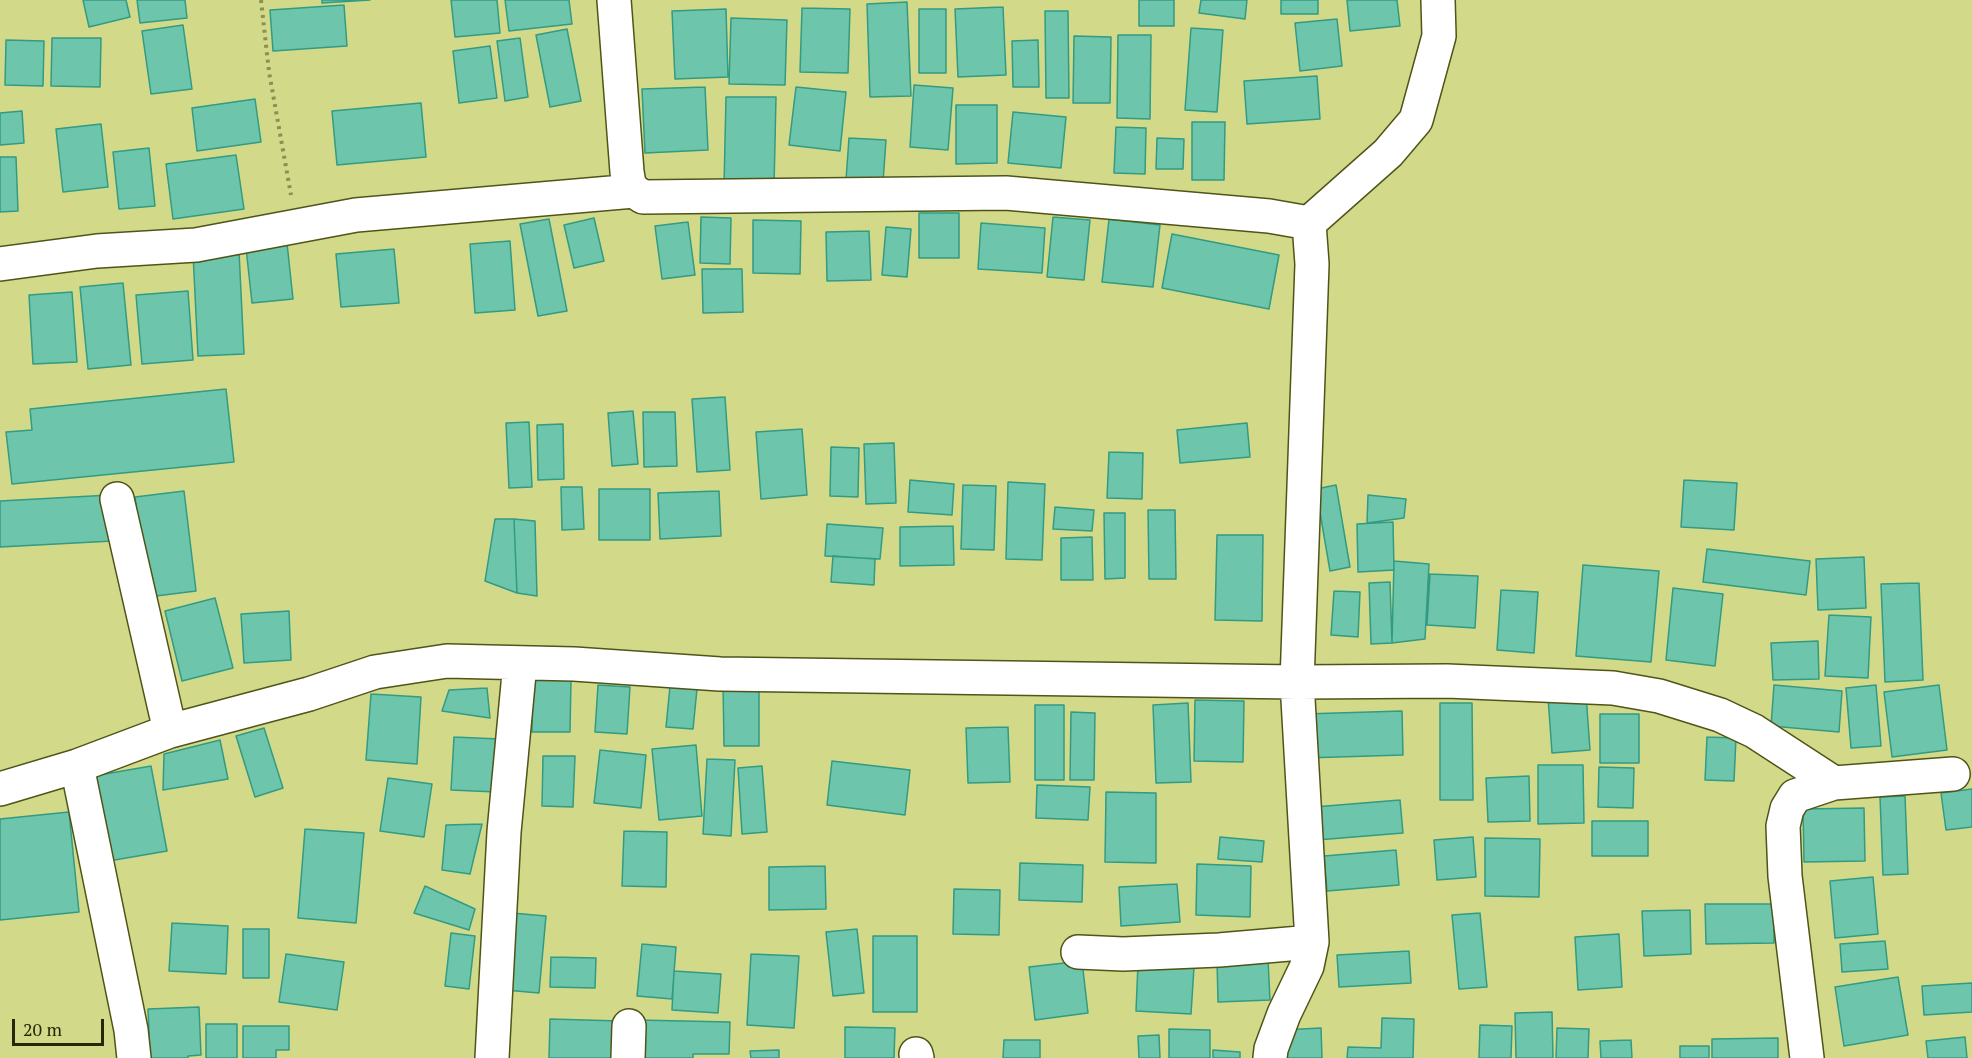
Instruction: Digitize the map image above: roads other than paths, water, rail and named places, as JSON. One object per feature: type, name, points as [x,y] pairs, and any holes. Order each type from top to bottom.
[{"type":"street","points":[[614,0],[627,172],[629,184],[643,197],[1006,193],[1269,216],[1309,223]]},
{"type":"street","points":[[1309,223],[1388,153],[1416,120],[1439,36],[1438,0]]},
{"type":"street","points":[[0,264],[97,251],[196,245],[356,215],[634,191]]},
{"type":"street","points":[[1270,1058],[1284,1014],[1308,966],[1312,942],[1297,682],[1312,264],[1309,223]]},
{"type":"street","points":[[117,499],[170,731]]},
{"type":"street","points":[[0,789],[76,766],[170,731],[309,694],[375,672],[447,661],[574,664],[720,674],[1297,682],[1447,681],[1613,688],[1659,696],[1720,715],[1754,731],[1834,783]]},
{"type":"street","points":[[492,1058],[504,832],[520,663]]},
{"type":"street","points":[[76,766],[131,1030],[134,1058]]},
{"type":"street","points":[[1807,1058],[1785,876],[1783,826],[1787,809],[1795,796],[1834,783],[1953,774]]},
{"type":"street","points":[[1078,952],[1123,954],[1219,950],[1312,942]]}]
